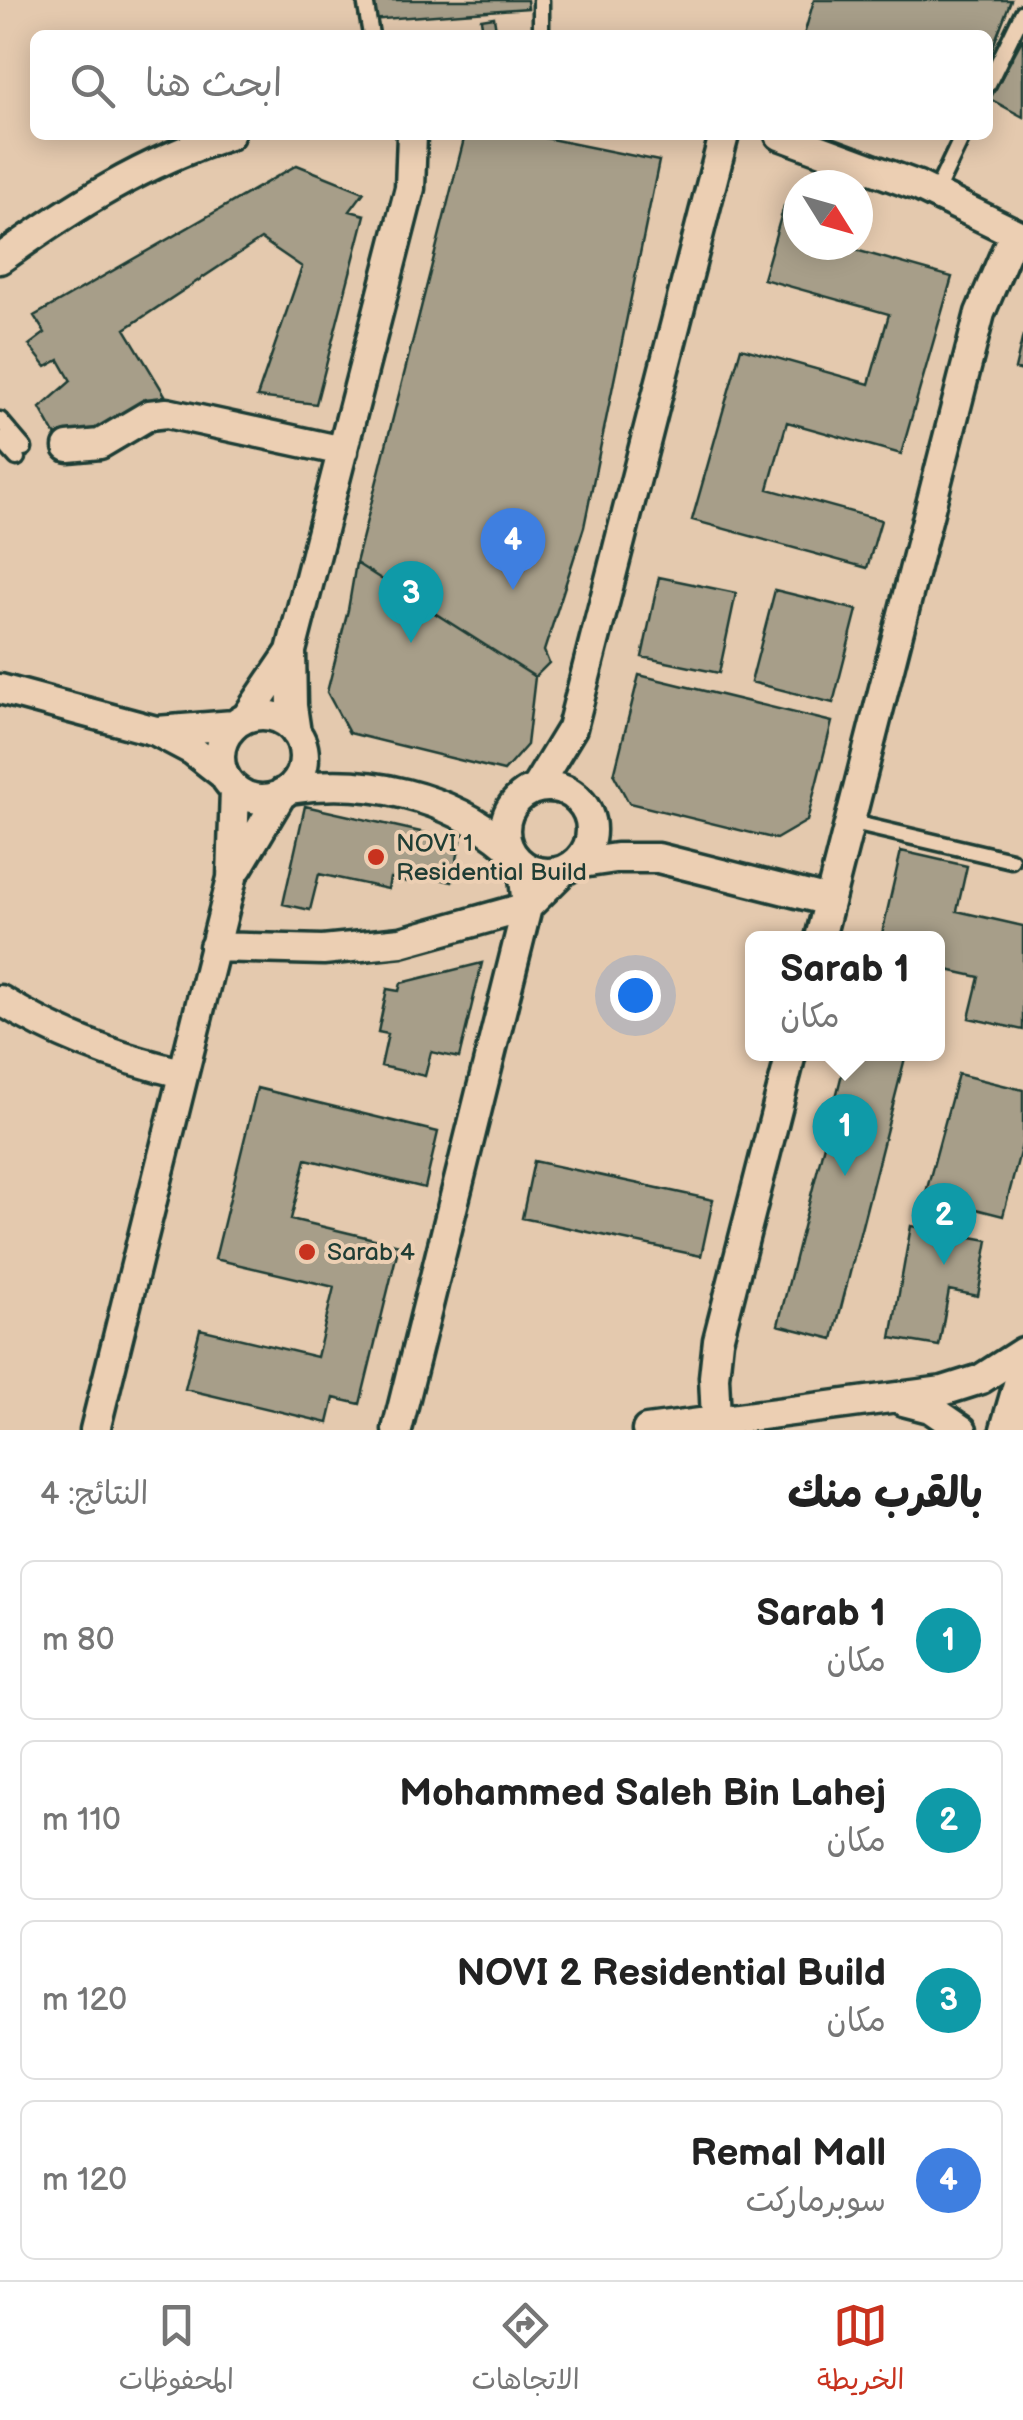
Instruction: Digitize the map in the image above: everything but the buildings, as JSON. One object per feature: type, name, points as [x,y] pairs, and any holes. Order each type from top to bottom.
[{"type":"street","points":[[0,259],[66,212],[136,173],[217,140]]},
{"type":"street","points":[[232,878],[300,774],[292,706],[291,651],[410,188],[412,140]]},
{"type":"street","points":[[396,1430],[527,907],[524,876],[513,854],[506,818],[529,792],[572,728],[723,140]]},
{"type":"street","points":[[796,140],[935,194],[1019,235],[980,313],[822,931]]},
{"type":"street","points":[[68,448],[100,444],[149,415],[166,413],[342,451]]},
{"type":"street","points":[[95,1430],[232,878],[230,782],[220,764],[222,743],[291,651]]},
{"type":"street","points":[[0,690],[156,731],[192,750],[230,782],[258,798],[355,783],[451,807],[532,870],[547,874],[616,858],[658,858],[829,900]]},
{"type":"street","points":[[156,731],[274,717],[355,783]]},
{"type":"street","points":[[214,947],[323,950],[375,946],[527,907],[587,848],[592,829],[572,728]]},
{"type":"street","points":[[451,807],[551,786],[566,791],[585,809],[658,858]]},
{"type":"street","points":[[0,1000],[88,1047],[182,1073]]},
{"type":"street","points":[[716,1420],[714,1376],[718,1340],[789,1061]]},
{"type":"street","points":[[646,1430],[896,1400],[962,1386],[1023,1352]]},
{"type":"street","points":[[1010,1430],[1023,1385]]},
{"type":"street","points":[[896,1400],[930,1408],[962,1430]]},
{"type":"lane","points":[[365,0],[370,30]]},
{"type":"lane","points":[[541,0],[541,30]]},
{"type":"lane","points":[[993,74],[1023,12]]},
{"type":"lane","points":[[935,194],[961,140]]},
{"type":"lane","points":[[0,420],[21,453],[0,439]]},
{"type":"lane","points":[[849,822],[1011,860]]},
{"type":"place","name":"Remal Mall","points":[[513,590]]},
{"type":"place","name":"NOVI 2 Residential Build","points":[[411,643]]},
{"type":"place","name":"NOVI 1 Residential Build","points":[[376,857]]},
{"type":"place","name":"Sarab 1","points":[[845,1176]]},
{"type":"place","name":"Sarab 4","points":[[307,1252]]},
{"type":"place","name":"Mohammed Saleh Bin Lahej","points":[[944,1265]]}]
